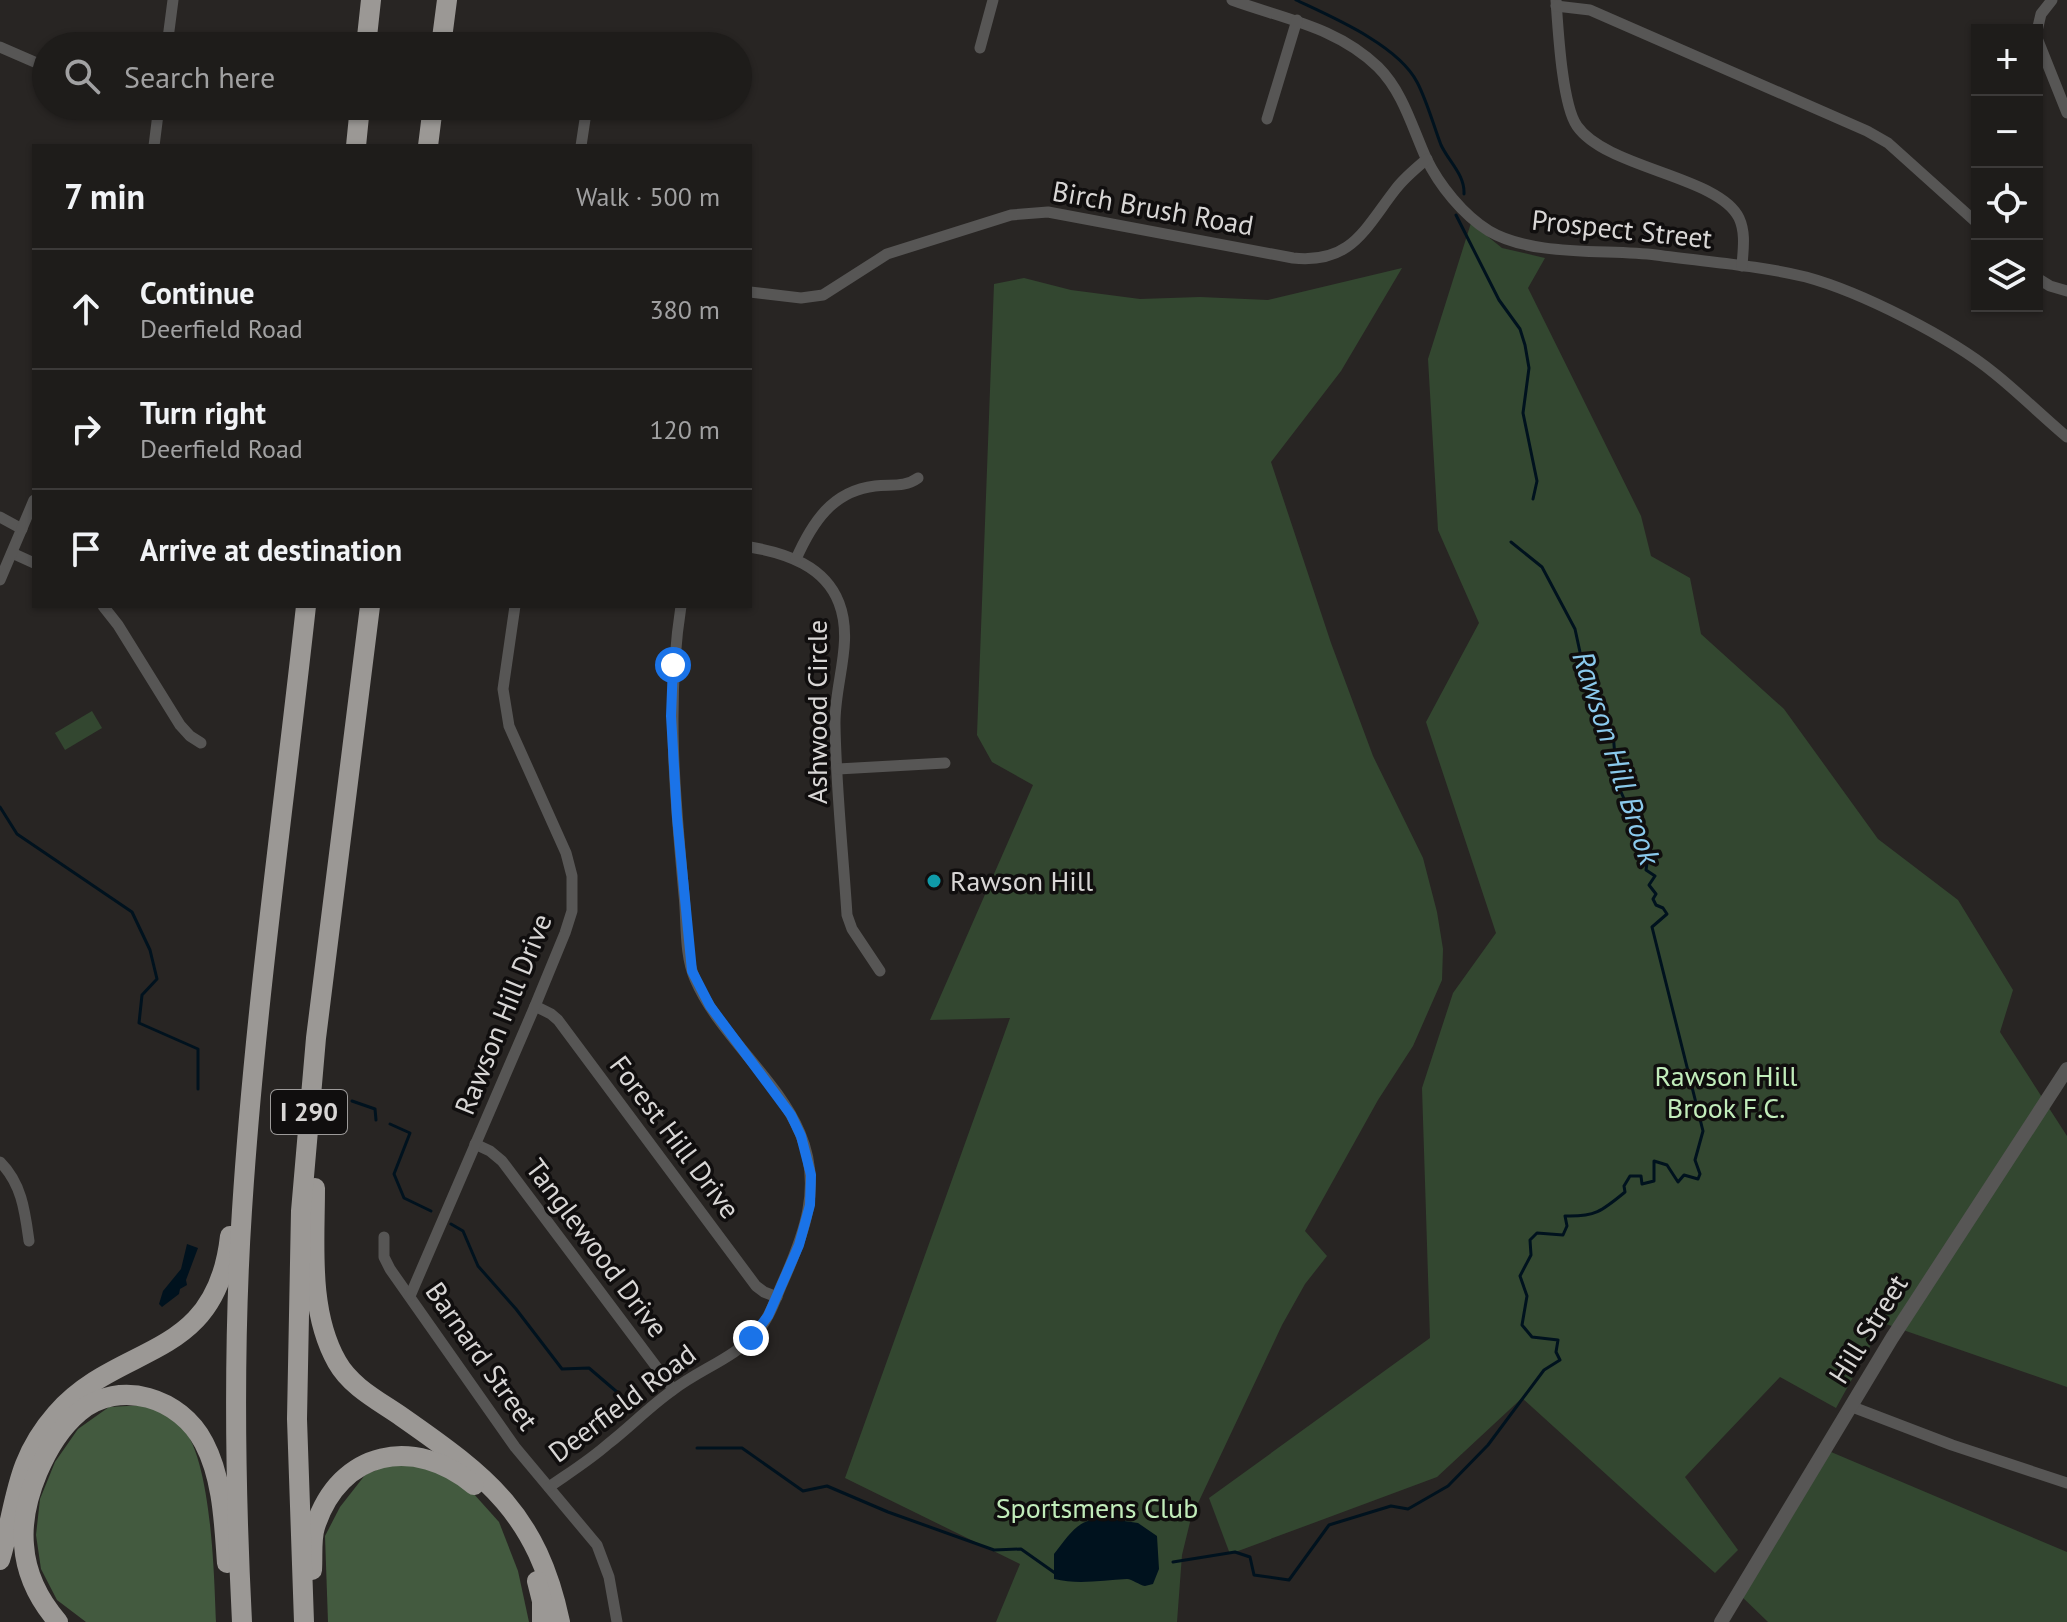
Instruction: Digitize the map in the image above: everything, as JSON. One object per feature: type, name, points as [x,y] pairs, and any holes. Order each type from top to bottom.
[{"type":"highway","points":[[368,32],[371,0]]},
{"type":"highway","points":[[443,32],[447,0]]},
{"type":"highway","points":[[356,144],[359,120]]},
{"type":"highway","points":[[428,144],[431,120]]},
{"type":"highway","name":"I 290","points":[[242,1622],[236,1435],[245,1174],[306,608]]},
{"type":"highway","name":"I 290","points":[[307,1622],[298,1512],[298,1281],[303,1184],[326,953],[370,608]]},
{"type":"highway","points":[[313,1072],[317,1105],[314,1243],[320,1312],[330,1349],[340,1367],[363,1391],[452,1451],[502,1496],[525,1526],[546,1567],[560,1622]]},
{"type":"highway","points":[[0,1560],[22,1468],[55,1414],[85,1388],[172,1340],[190,1326],[209,1301],[225,1266],[230,1223],[245,1174]]},
{"type":"highway","points":[[58,1622],[29,1573],[24,1543],[36,1477],[51,1447],[79,1413],[103,1400],[136,1395],[155,1399],[173,1408],[192,1424],[205,1444],[219,1489],[234,1622]]},
{"type":"highway","points":[[307,1622],[314,1529],[324,1507],[341,1480],[353,1470],[384,1456],[396,1455],[424,1458],[450,1468],[473,1484],[501,1514],[516,1534],[536,1576],[542,1601],[542,1622]]},
{"type":"street","points":[[169,32],[173,0]]},
{"type":"street","points":[[980,48],[993,0]]},
{"type":"street","name":"Prospect Street","points":[[1232,0],[1297,20],[1343,39],[1381,69],[1408,113],[1427,159],[1450,194],[1486,229],[1504,238],[1555,247],[1633,252],[1809,278],[1918,325],[1970,355],[1994,372],[2067,437]]},
{"type":"street","points":[[2039,24],[2041,14],[2052,0]]},
{"type":"street","points":[[1742,266],[1743,232],[1738,216],[1730,206],[1712,193],[1608,150],[1584,135],[1575,124],[1568,102],[1556,3],[1590,10],[1867,131],[1888,143],[1971,218]]},
{"type":"street","points":[[1267,119],[1297,20]]},
{"type":"street","points":[[0,48],[32,61]]},
{"type":"street","points":[[2043,53],[2067,113]]},
{"type":"street","points":[[154,144],[157,120]]},
{"type":"street","points":[[581,144],[585,120]]},
{"type":"street","name":"Birch Brush Road","points":[[752,292],[801,298],[823,295],[887,254],[1030,212],[1048,212],[1293,258],[1321,258],[1337,254],[1350,246],[1368,229],[1400,183],[1427,159]]},
{"type":"street","points":[[2043,282],[2067,291]]},
{"type":"street","points":[[796,559],[816,520],[835,502],[859,490],[906,485],[918,478]]},
{"type":"street","points":[[0,580],[32,505]]},
{"type":"street","points":[[0,517],[22,529]]},
{"type":"street","name":"Ashwood Circle","points":[[752,548],[796,559],[828,584],[839,601],[845,638],[835,723],[847,915],[852,929],[880,971]]},
{"type":"street","points":[[12,553],[32,562]]},
{"type":"street","points":[[105,608],[180,725],[201,743]]},
{"type":"street","name":"Rawson Hill Drive","points":[[410,1296],[569,922],[573,888],[566,853],[509,726],[504,684],[515,608]]},
{"type":"street","name":"Deerfield Road","points":[[549,1487],[605,1447],[673,1389],[748,1342],[761,1328],[799,1245],[811,1201],[811,1175],[801,1136],[791,1115],[710,1006],[691,967],[671,716],[673,665],[681,608]]},
{"type":"street","points":[[838,769],[945,763]]},
{"type":"street","name":"Forest Hill Drive","points":[[535,1006],[558,1020],[756,1286],[777,1297]]},
{"type":"street","name":"Hill Street","points":[[1721,1622],[1850,1406],[2067,1069]]},
{"type":"street","name":"Tanglewood Drive","points":[[475,1144],[502,1161],[673,1389]]},
{"type":"street","points":[[0,1162],[10,1172],[22,1196],[29,1241]]},
{"type":"street","name":"Barnard Street","points":[[384,1237],[383,1251],[387,1263],[515,1447],[587,1530],[599,1549],[609,1577],[617,1622]]},
{"type":"street","points":[[1850,1406],[1952,1445],[2067,1483]]},
{"type":"green space","name":"Rawson Hill Brook F.C.","points":[[1471,223],[1502,248],[1545,258],[1528,288],[1641,516],[1651,556],[1690,578],[1701,634],[1784,709],[1878,839],[1958,900],[2013,990],[2000,1032],[2067,1136],[2067,1387],[1883,1323],[1836,1408],[1780,1377],[1685,1477],[1738,1550],[1715,1573],[1522,1398],[1437,1477],[1230,1554],[1209,1498],[1430,1338],[1422,1088],[1453,993],[1496,933],[1426,722],[1479,623],[1438,530],[1428,359]]},
{"type":"green space","name":"Rawson Hill","points":[[1402,268],[1341,371],[1271,462],[1331,643],[1373,756],[1423,858],[1443,949],[1442,980],[1413,1046],[1378,1100],[1305,1231],[1327,1256],[1305,1284],[1282,1325],[1191,1518],[1182,1555],[1177,1622],[996,1622],[1020,1564],[845,1478],[1010,1018],[930,1020],[1033,785],[992,762],[977,735],[994,284],[1024,278],[1071,290],[1140,299],[1200,297],[1268,300]]},
{"type":"green space","points":[[92,711],[102,728],[65,750],[55,733]]},
{"type":"green space","points":[[145,1405],[178,1422],[189,1437],[198,1459],[209,1516],[216,1622],[86,1622],[57,1600],[41,1569],[36,1535],[40,1499],[55,1462],[78,1429],[109,1407]]},
{"type":"green space","points":[[1824,1449],[2067,1552],[2067,1622],[1768,1622],[1738,1593]]},
{"type":"green space","points":[[395,1462],[436,1469],[473,1493],[499,1522],[518,1571],[529,1622],[328,1622],[325,1536],[340,1507],[365,1475]]},
{"type":"water","points":[[187,1244],[198,1248],[187,1285],[162,1307],[159,1304],[163,1291],[181,1269]]},
{"type":"water","points":[[1104,1518],[1138,1523],[1157,1536],[1159,1569],[1153,1584],[1145,1586],[1127,1579],[1082,1582],[1054,1579],[1054,1554],[1065,1540],[1087,1521]]},
{"type":"waterway","name":"Rawson Hill Brook","points":[[1296,0],[1380,44],[1408,69],[1421,89],[1441,145],[1459,175],[1464,194]]},
{"type":"waterway","name":"Rawson Hill Brook","points":[[1456,215],[1499,300],[1520,329],[1525,345],[1529,368],[1523,413],[1537,481],[1533,499]]},
{"type":"waterway","name":"Rawson Hill Brook","points":[[1173,1562],[1235,1552],[1250,1557],[1254,1575],[1289,1580],[1329,1525],[1391,1506],[1408,1509],[1448,1486],[1488,1445],[1544,1370],[1560,1360],[1556,1352],[1558,1340],[1532,1337],[1522,1325],[1527,1296],[1520,1276],[1531,1255],[1530,1240],[1537,1233],[1563,1235],[1567,1226],[1565,1216],[1591,1214],[1604,1208],[1625,1192],[1624,1186],[1630,1176],[1641,1176],[1642,1184],[1654,1181],[1654,1161],[1667,1165],[1678,1182],[1684,1175],[1698,1179],[1700,1174],[1695,1160],[1703,1131],[1652,927],[1667,914],[1653,899],[1656,894],[1649,885],[1655,876],[1646,870],[1647,863],[1617,783],[1613,732],[1588,689],[1575,629],[1542,567],[1511,542]]},
{"type":"waterway","name":"Rawson Hill Brook","points":[[0,807],[17,834],[132,912],[150,950],[157,979],[142,995],[139,1023],[198,1049],[198,1089]]},
{"type":"waterway","name":"Rawson Hill Brook","points":[[352,1101],[375,1109],[376,1120]]},
{"type":"waterway","name":"Rawson Hill Brook","points":[[390,1124],[410,1133],[394,1174],[404,1198],[431,1211]]},
{"type":"waterway","name":"Rawson Hill Brook","points":[[451,1224],[463,1231],[478,1266],[562,1369],[589,1368],[631,1404]]},
{"type":"waterway","name":"Rawson Hill Brook","points":[[697,1448],[742,1448],[803,1491],[827,1486],[888,1512],[994,1550],[1021,1549],[1055,1573]]},
{"type":"place","name":"Rawson Hill","points":[[934,881]]},
{"type":"route","points":[[673,665],[672,737],[692,971],[710,1006],[791,1115],[801,1136],[811,1175],[810,1205],[799,1245],[768,1316],[751,1338]]},
{"type":"park label","name":"Sportsmens Club","points":[[1097,1508]]}]
